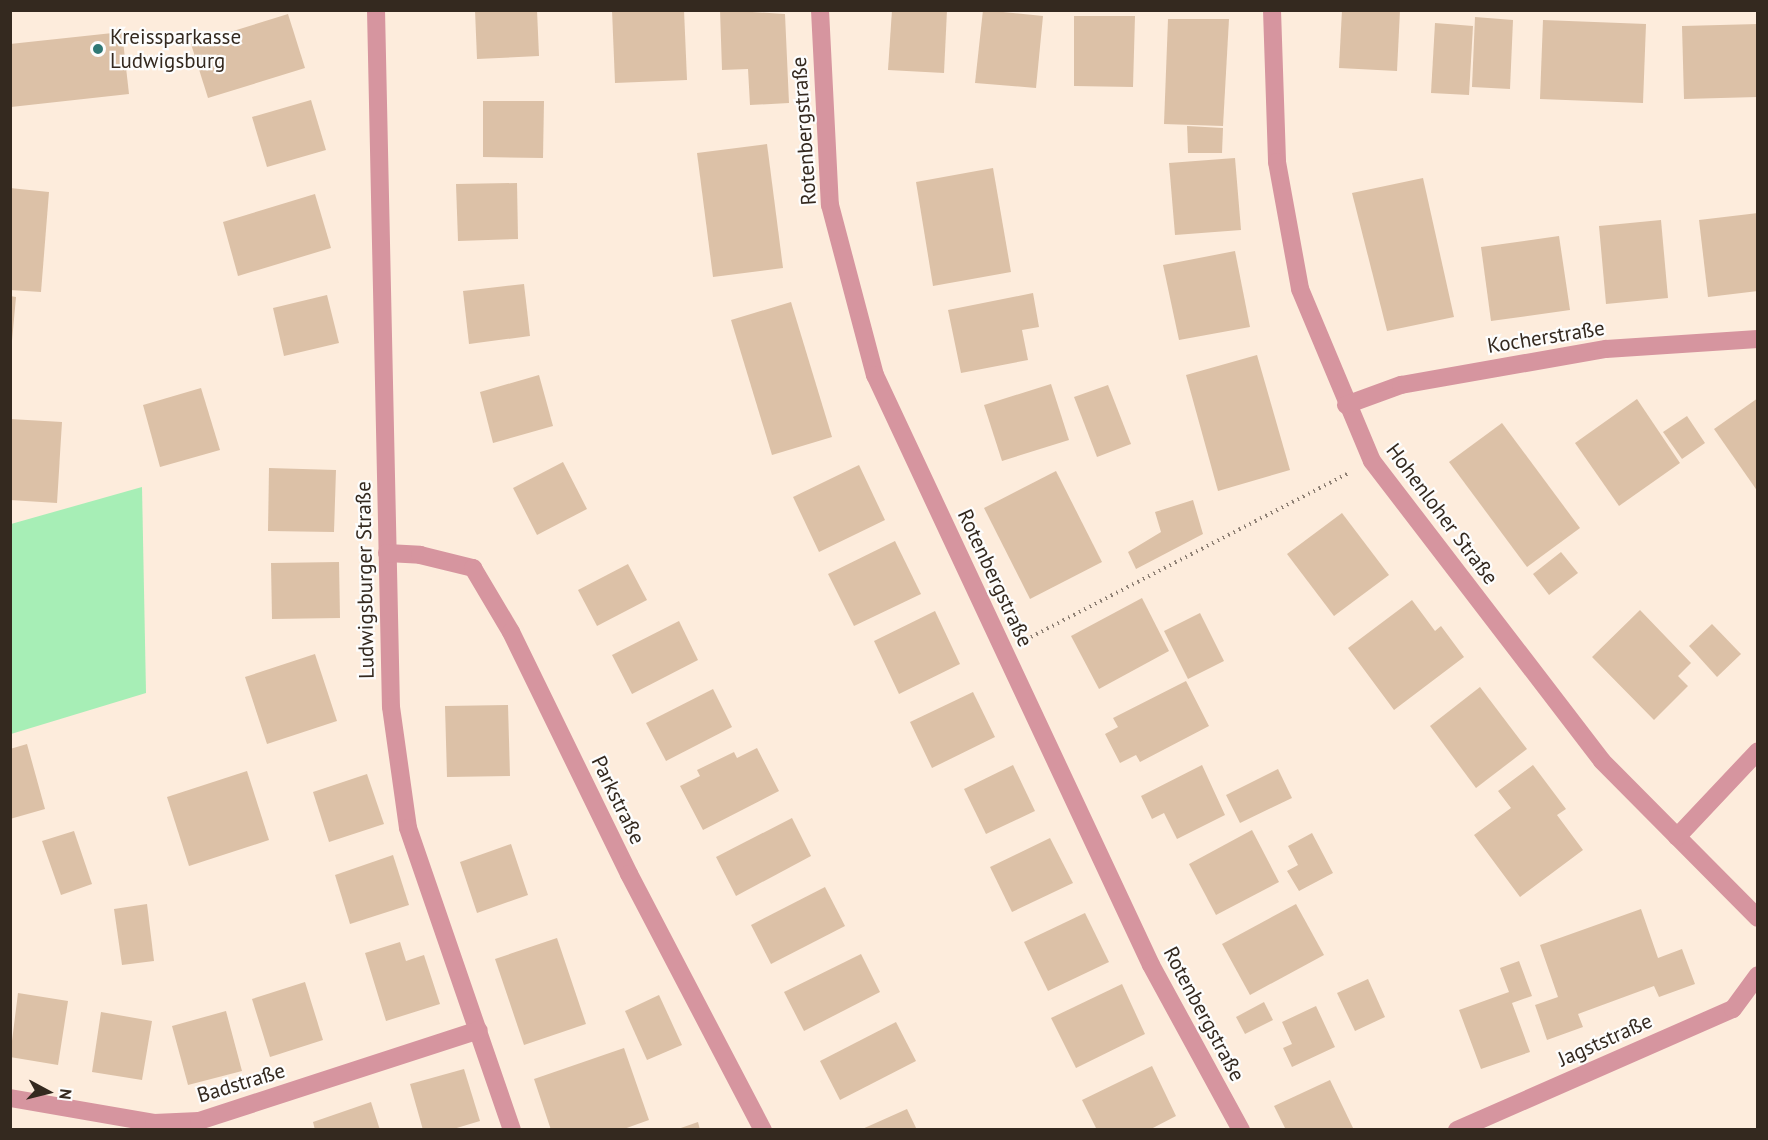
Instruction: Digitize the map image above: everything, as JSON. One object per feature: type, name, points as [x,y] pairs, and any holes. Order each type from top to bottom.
[{"type":"street","name":"Ludwigsburger Straße","points":[[376,10],[391,707],[408,828],[512,1130]]},
{"type":"street","name":"Rotenbergstraße","points":[[820,10],[830,205],[875,375],[1151,966],[1241,1130]]},
{"type":"street","name":"Hohenloher Straße","points":[[1272,10],[1277,162],[1300,289],[1346,405],[1372,462],[1602,761],[1758,918]]},
{"type":"street","name":"Kocherstraße","points":[[1346,405],[1401,385],[1606,349],[1758,339]]},
{"type":"street","name":"Parkstraße","points":[[387,553],[420,555],[472,568],[511,632],[629,874],[763,1130]]},
{"type":"street","points":[[1677,837],[1758,751]]},
{"type":"street","name":"Jagststraße","points":[[1457,1130],[1733,1009],[1758,975]]},
{"type":"street","name":"Badstraße","points":[[10,1098],[154,1123],[199,1121],[478,1030]]},
{"type":"path","points":[[1004,651],[1372,462]]},
{"type":"green space","points":[[142,487],[146,693],[11,734],[11,524]]},
{"type":"building","points":[[475,10],[537,10],[539,56],[477,59]]},
{"type":"building","points":[[612,10],[684,10],[687,80],[615,83]]},
{"type":"building","points":[[720,10],[785,14],[789,103],[750,105],[748,69],[722,70]]},
{"type":"building","points":[[892,10],[947,10],[944,73],[888,70]]},
{"type":"building","points":[[983,10],[1043,16],[1036,88],[975,83]]},
{"type":"building","points":[[1342,10],[1400,10],[1397,71],[1339,68]]},
{"type":"building","points":[[288,14],[305,68],[208,98],[191,44]]},
{"type":"building","points":[[1074,16],[1135,16],[1133,87],[1074,86]]},
{"type":"building","points":[[1475,17],[1513,20],[1510,89],[1472,87]]},
{"type":"building","points":[[1168,19],[1229,19],[1223,126],[1164,124]]},
{"type":"building","points":[[1543,20],[1646,24],[1643,103],[1540,99]]},
{"type":"building","points":[[1435,23],[1473,26],[1469,95],[1431,93]]},
{"type":"building","points":[[1758,24],[1758,97],[1684,99],[1682,26]]},
{"type":"building","points":[[122,32],[129,94],[11,107],[10,44]]},
{"type":"building","points":[[311,100],[326,150],[267,167],[252,117]]},
{"type":"building","points":[[483,101],[544,101],[543,158],[483,157]]},
{"type":"building","points":[[1187,126],[1223,128],[1222,153],[1188,153]]},
{"type":"building","points":[[767,144],[783,268],[713,277],[697,153]]},
{"type":"building","points":[[1235,158],[1241,230],[1175,235],[1169,163]]},
{"type":"building","points":[[993,168],[1011,272],[933,286],[916,182]]},
{"type":"building","points":[[1423,178],[1454,317],[1387,331],[1352,193]]},
{"type":"building","points":[[517,183],[518,239],[458,241],[456,184]]},
{"type":"building","points":[[10,188],[49,192],[41,292],[10,290]]},
{"type":"building","points":[[315,194],[331,248],[238,276],[223,222]]},
{"type":"building","points":[[1758,213],[1758,291],[1708,297],[1699,220]]},
{"type":"building","points":[[1661,220],[1668,298],[1606,304],[1599,226]]},
{"type":"building","points":[[1559,236],[1570,310],[1491,321],[1481,247]]},
{"type":"building","points":[[1235,251],[1250,327],[1179,340],[1163,265]]},
{"type":"building","points":[[524,284],[530,336],[469,344],[463,291]]},
{"type":"building","points":[[1033,293],[1039,327],[1022,330],[1028,360],[961,373],[948,310]]},
{"type":"building","points":[[327,295],[339,343],[284,356],[273,308]]},
{"type":"building","points":[[10,296],[16,297],[12,341],[10,341]]},
{"type":"building","points":[[791,302],[832,437],[772,455],[731,320]]},
{"type":"building","points":[[1257,355],[1290,470],[1218,491],[1186,375]]},
{"type":"building","points":[[539,375],[553,426],[493,443],[480,392]]},
{"type":"building","points":[[1051,384],[1069,440],[1002,461],[984,405]]},
{"type":"building","points":[[1108,385],[1131,444],[1097,457],[1074,397]]},
{"type":"building","points":[[201,388],[220,450],[160,467],[143,405]]},
{"type":"building","points":[[1758,398],[1758,492],[1714,429]]},
{"type":"building","points":[[1637,399],[1680,463],[1619,506],[1575,443]]},
{"type":"building","points":[[1687,416],[1705,443],[1682,459],[1663,432]]},
{"type":"building","points":[[10,419],[62,422],[57,503],[10,500]]},
{"type":"building","points":[[1502,423],[1580,528],[1527,567],[1449,462]]},
{"type":"building","points":[[563,462],[587,509],[537,535],[513,488]]},
{"type":"building","points":[[859,465],[885,520],[819,552],[793,497]]},
{"type":"building","points":[[269,468],[336,470],[334,532],[268,531]]},
{"type":"building","points":[[1056,471],[1102,562],[1030,599],[984,508]]},
{"type":"building","points":[[1193,500],[1203,534],[1136,569],[1128,552],[1161,532],[1155,512]]},
{"type":"building","points":[[1342,513],[1389,575],[1334,616],[1287,554]]},
{"type":"building","points":[[895,541],[921,594],[854,626],[828,574]]},
{"type":"building","points":[[1561,552],[1578,573],[1549,595],[1533,574]]},
{"type":"building","points":[[339,562],[340,618],[272,619],[271,563]]},
{"type":"building","points":[[628,564],[647,600],[597,626],[578,590]]},
{"type":"building","points":[[1142,598],[1169,651],[1099,689],[1071,636]]},
{"type":"building","points":[[1412,600],[1435,631],[1441,626],[1464,657],[1394,710],[1348,648]]},
{"type":"building","points":[[1640,610],[1691,663],[1678,676],[1688,686],[1654,720],[1592,657]]},
{"type":"building","points":[[935,611],[960,664],[899,694],[874,641]]},
{"type":"building","points":[[1200,613],[1224,661],[1188,679],[1164,631]]},
{"type":"building","points":[[679,621],[698,660],[632,694],[612,655]]},
{"type":"building","points":[[1712,624],[1741,654],[1717,677],[1689,646]]},
{"type":"building","points":[[315,654],[337,721],[267,744],[245,677]]},
{"type":"building","points":[[1186,681],[1209,726],[1140,762],[1136,755],[1120,763],[1105,734],[1118,727],[1113,718]]},
{"type":"building","points":[[1480,687],[1527,749],[1476,788],[1430,726]]},
{"type":"building","points":[[713,689],[732,727],[666,761],[646,723]]},
{"type":"building","points":[[973,692],[995,737],[932,768],[910,722]]},
{"type":"building","points":[[508,705],[510,776],[447,777],[445,706]]},
{"type":"building","points":[[27,744],[45,809],[10,819],[10,749]]},
{"type":"building","points":[[757,748],[779,791],[703,830],[680,786],[700,776],[697,770],[734,752],[737,758]]},
{"type":"building","points":[[1013,765],[1035,811],[986,834],[964,789]]},
{"type":"building","points":[[1202,765],[1225,815],[1177,839],[1164,813],[1152,819],[1141,796]]},
{"type":"building","points":[[1533,765],[1566,809],[1557,815],[1583,850],[1520,897],[1474,835],[1511,808],[1498,791]]},
{"type":"building","points":[[1278,769],[1292,798],[1240,823],[1226,795]]},
{"type":"building","points":[[247,771],[269,840],[189,866],[167,797]]},
{"type":"building","points":[[367,774],[384,824],[329,842],[313,792]]},
{"type":"building","points":[[792,818],[811,856],[736,896],[716,857]]},
{"type":"building","points":[[1252,830],[1279,882],[1216,915],[1189,864]]},
{"type":"building","points":[[74,831],[92,884],[61,895],[42,841]]},
{"type":"building","points":[[1312,833],[1333,873],[1299,891],[1287,871],[1298,865],[1288,846]]},
{"type":"building","points":[[1050,838],[1073,883],[1012,912],[990,867]]},
{"type":"building","points":[[511,844],[528,895],[477,913],[460,862]]},
{"type":"building","points":[[393,855],[409,905],[350,924],[335,875]]},
{"type":"building","points":[[825,887],[845,926],[771,964],[751,925]]},
{"type":"building","points":[[147,904],[154,961],[122,965],[114,909]]},
{"type":"building","points":[[1296,904],[1324,955],[1250,995],[1222,944]]},
{"type":"building","points":[[1641,909],[1658,958],[1682,949],[1695,984],[1659,997],[1654,986],[1578,1014],[1583,1027],[1547,1040],[1535,1005],[1558,997],[1540,945]]},
{"type":"building","points":[[1085,913],[1109,962],[1048,991],[1024,942]]},
{"type":"building","points":[[557,938],[586,1024],[524,1045],[495,959]]},
{"type":"building","points":[[400,942],[406,961],[424,955],[440,1004],[386,1021],[365,953]]},
{"type":"building","points":[[861,954],[880,992],[804,1031],[784,992]]},
{"type":"building","points":[[1519,961],[1532,996],[1512,1003],[1530,1052],[1481,1069],[1459,1010],[1509,992],[1500,968]]},
{"type":"building","points":[[1368,979],[1385,1017],[1355,1031],[1337,993]]},
{"type":"building","points":[[305,982],[323,1040],[270,1057],[252,999]]},
{"type":"building","points":[[1122,984],[1145,1034],[1076,1068],[1051,1018]]},
{"type":"building","points":[[18,993],[68,1001],[58,1065],[10,1057]]},
{"type":"building","points":[[659,995],[682,1045],[647,1060],[625,1011]]},
{"type":"building","points":[[1264,1002],[1273,1020],[1245,1034],[1236,1017]]},
{"type":"building","points":[[1316,1006],[1335,1047],[1292,1067],[1283,1048],[1292,1044],[1282,1022]]},
{"type":"building","points":[[226,1011],[242,1071],[188,1085],[172,1026]]},
{"type":"building","points":[[101,1012],[152,1021],[142,1080],[92,1072]]},
{"type":"building","points":[[896,1022],[916,1061],[840,1100],[820,1061]]},
{"type":"building","points":[[624,1048],[649,1120],[621,1130],[551,1130],[534,1079]]},
{"type":"building","points":[[1152,1066],[1176,1116],[1149,1130],[1097,1130],[1082,1100]]},
{"type":"building","points":[[464,1069],[480,1121],[450,1130],[423,1130],[410,1084]]},
{"type":"building","points":[[1330,1080],[1354,1130],[1286,1130],[1274,1106]]},
{"type":"building","points":[[371,1102],[380,1130],[315,1130],[313,1122]]},
{"type":"building","points":[[907,1109],[917,1130],[860,1130]]},
{"type":"building","points":[[698,1122],[700,1130],[678,1130],[678,1129]]},
{"type":"place","name":"Kreissparkasse Ludwigsburg","points":[[98,49]]}]
